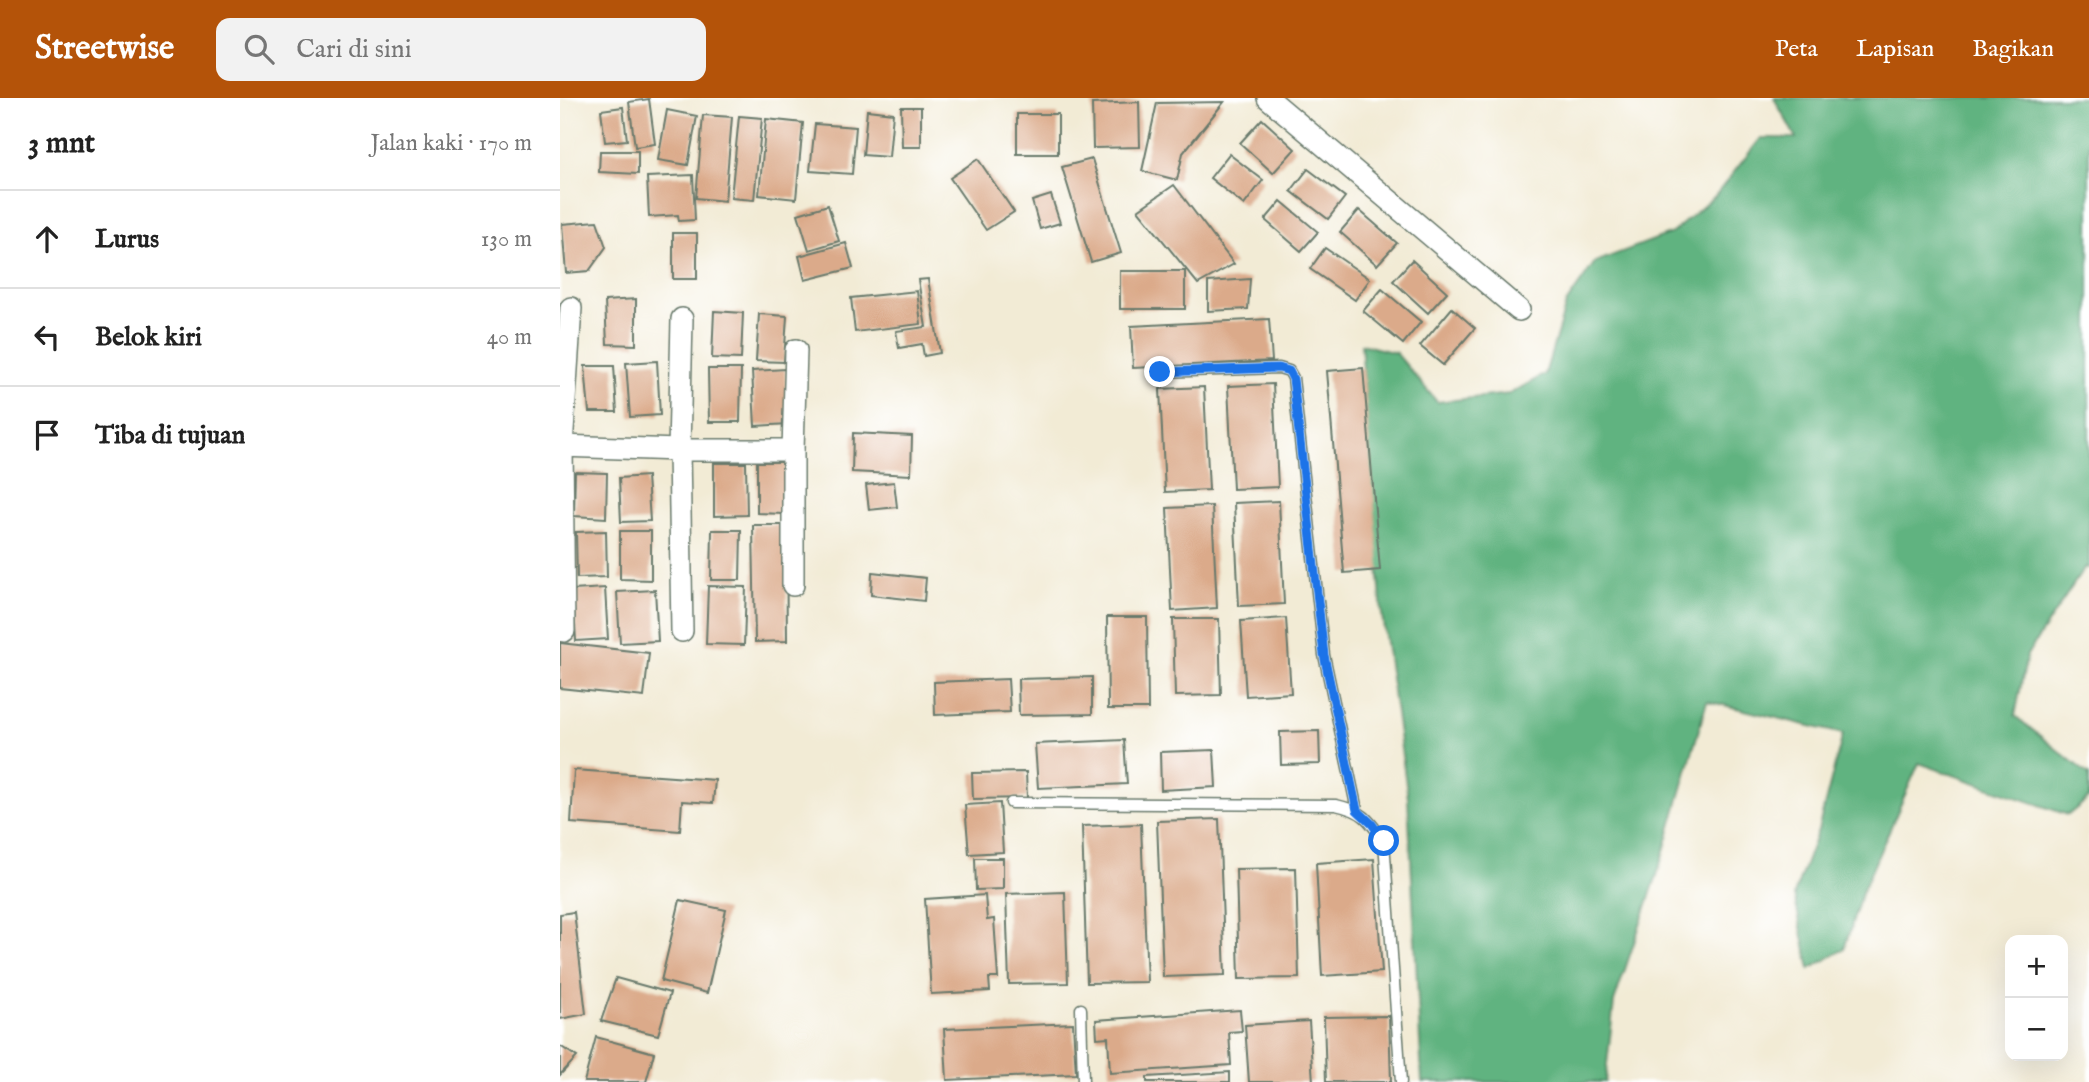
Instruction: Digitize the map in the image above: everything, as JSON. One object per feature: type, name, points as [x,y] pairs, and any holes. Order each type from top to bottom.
[{"type":"street","points":[[1268,98],[1519,310]]},
{"type":"street","points":[[564,631],[561,446],[571,308]]},
{"type":"street","points":[[682,319],[679,450],[682,631]]},
{"type":"street","points":[[793,584],[796,350]]},
{"type":"street","points":[[561,446],[793,450]]},
{"type":"lane","points":[[1160,372],[1279,368],[1289,371],[1293,379],[1324,655],[1357,810]]},
{"type":"lane","points":[[1010,803],[1336,805],[1357,810],[1372,824],[1384,841],[1401,1082]]},
{"type":"lane","points":[[1081,1009],[1083,1082]]},
{"type":"green space","points":[[1774,98],[2089,98],[2089,568],[2085,567],[2027,655],[2015,716],[2089,775],[2089,798],[2068,815],[1919,763],[1862,892],[1844,949],[1810,969],[1794,895],[1818,830],[1843,734],[1707,701],[1658,872],[1614,1002],[1605,1082],[1422,1082],[1408,798],[1382,615],[1361,344],[1396,353],[1437,402],[1509,394],[1545,374],[1566,304],[1595,262],[1672,233],[1715,196],[1761,138],[1796,138]]},
{"type":"building","points":[[649,99],[655,144],[635,147],[629,102]]},
{"type":"building","points":[[1139,102],[1140,147],[1093,148],[1092,104]]},
{"type":"building","points":[[1224,102],[1183,153],[1177,180],[1142,171],[1157,103]]},
{"type":"building","points":[[623,107],[627,140],[605,142],[601,110]]},
{"type":"building","points":[[901,107],[921,107],[921,147],[902,147]]},
{"type":"building","points":[[667,110],[697,116],[688,165],[658,160]]},
{"type":"building","points":[[867,110],[893,113],[889,157],[863,155]]},
{"type":"building","points":[[1017,114],[1058,114],[1058,154],[1017,154]]},
{"type":"building","points":[[703,115],[732,117],[725,201],[696,198]]},
{"type":"building","points":[[739,116],[762,118],[754,200],[731,198]]},
{"type":"building","points":[[766,119],[803,123],[796,199],[759,195]]},
{"type":"building","points":[[1262,119],[1295,149],[1273,173],[1240,143]]},
{"type":"building","points":[[815,124],[856,127],[852,174],[810,171]]},
{"type":"building","points":[[600,151],[638,151],[638,174],[599,172]]},
{"type":"building","points":[[1229,154],[1263,180],[1244,205],[1210,178]]},
{"type":"building","points":[[978,159],[1014,212],[986,230],[950,178]]},
{"type":"building","points":[[1092,159],[1121,253],[1091,262],[1062,167]]},
{"type":"building","points":[[1308,169],[1345,197],[1328,219],[1291,191]]},
{"type":"building","points":[[693,175],[695,220],[679,221],[678,215],[649,217],[647,177]]},
{"type":"building","points":[[1174,185],[1234,264],[1198,284],[1138,210]]},
{"type":"building","points":[[1051,195],[1060,223],[1040,229],[1032,201]]},
{"type":"building","points":[[1281,201],[1318,232],[1301,251],[1265,220]]},
{"type":"building","points":[[828,205],[839,241],[809,250],[798,214]]},
{"type":"building","points":[[1359,210],[1397,243],[1377,265],[1340,232]]},
{"type":"building","points":[[597,221],[606,247],[589,271],[566,273],[562,224]]},
{"type":"building","points":[[673,233],[697,233],[697,279],[673,279]]},
{"type":"building","points":[[846,243],[853,268],[805,280],[799,256]]},
{"type":"building","points":[[1325,248],[1370,279],[1355,300],[1310,269]]},
{"type":"building","points":[[1412,260],[1447,292],[1428,313],[1393,281]]},
{"type":"building","points":[[1120,271],[1185,271],[1185,309],[1120,309]]},
{"type":"building","points":[[928,279],[940,353],[924,356],[922,344],[899,348],[896,331],[926,327],[918,280]]},
{"type":"building","points":[[1250,279],[1248,309],[1208,311],[1208,282]]},
{"type":"building","points":[[1382,289],[1421,322],[1403,344],[1363,311]]},
{"type":"building","points":[[917,291],[921,324],[855,332],[851,298]]},
{"type":"building","points":[[636,299],[636,345],[607,344],[605,301]]},
{"type":"building","points":[[1452,308],[1475,328],[1443,365],[1420,346]]},
{"type":"building","points":[[714,311],[743,313],[741,359],[712,358]]},
{"type":"building","points":[[759,314],[787,316],[784,362],[756,361]]},
{"type":"building","points":[[1269,319],[1272,361],[1133,368],[1131,326]]},
{"type":"building","points":[[657,361],[660,415],[630,417],[626,363]]},
{"type":"building","points":[[585,366],[614,366],[617,412],[589,412]]},
{"type":"building","points":[[1363,368],[1380,570],[1344,573],[1327,371]]},
{"type":"building","points":[[708,369],[741,369],[740,422],[709,422]]},
{"type":"building","points":[[785,369],[788,424],[755,426],[752,371]]},
{"type":"building","points":[[1273,384],[1278,487],[1233,489],[1228,386]]},
{"type":"building","points":[[1204,387],[1209,490],[1165,492],[1160,389]]},
{"type":"building","points":[[853,433],[912,436],[911,475],[852,472]]},
{"type":"building","points":[[757,462],[786,462],[785,514],[757,513]]},
{"type":"building","points":[[714,463],[746,463],[747,515],[714,516]]},
{"type":"building","points":[[575,472],[607,473],[606,518],[574,516]]},
{"type":"building","points":[[647,476],[650,521],[621,522],[619,478]]},
{"type":"building","points":[[894,482],[897,507],[869,510],[866,485]]},
{"type":"building","points":[[1279,501],[1284,604],[1239,606],[1234,503]]},
{"type":"building","points":[[1212,506],[1217,608],[1172,611],[1167,508]]},
{"type":"building","points":[[753,525],[786,525],[787,641],[755,642]]},
{"type":"building","points":[[712,530],[741,530],[740,580],[711,580]]},
{"type":"building","points":[[606,531],[607,577],[577,578],[576,532]]},
{"type":"building","points":[[620,531],[651,531],[651,580],[620,579]]},
{"type":"building","points":[[872,572],[926,578],[924,601],[871,595]]},
{"type":"building","points":[[708,586],[746,587],[744,645],[706,644]]},
{"type":"building","points":[[605,588],[608,639],[576,641],[573,590]]},
{"type":"building","points":[[655,590],[658,641],[620,643],[617,592]]},
{"type":"building","points":[[1107,617],[1147,617],[1148,709],[1108,709]]},
{"type":"building","points":[[1286,618],[1291,693],[1246,696],[1241,621]]},
{"type":"building","points":[[1173,619],[1219,619],[1221,695],[1175,696]]},
{"type":"building","points":[[560,643],[649,653],[644,697],[560,688]]},
{"type":"building","points":[[1092,677],[1092,714],[1019,715],[1018,679]]},
{"type":"building","points":[[1008,679],[1010,712],[935,715],[934,682]]},
{"type":"building","points":[[1319,731],[1320,764],[1281,765],[1280,732]]},
{"type":"building","points":[[1124,740],[1127,784],[1038,788],[1035,744]]},
{"type":"building","points":[[1214,750],[1216,787],[1161,790],[1160,752]]},
{"type":"building","points":[[574,770],[715,780],[713,803],[682,801],[680,831],[571,823]]},
{"type":"building","points":[[1026,772],[1027,798],[973,799],[972,773]]},
{"type":"building","points":[[1000,803],[1003,852],[969,854],[965,805]]},
{"type":"building","points":[[1219,819],[1225,975],[1163,977],[1157,821]]},
{"type":"building","points":[[1141,824],[1147,982],[1087,983],[1082,826]]},
{"type":"building","points":[[975,858],[1003,858],[1003,889],[976,890]]},
{"type":"building","points":[[1374,859],[1382,972],[1322,976],[1316,863]]},
{"type":"building","points":[[1296,868],[1299,978],[1239,979],[1236,869]]},
{"type":"building","points":[[1065,892],[1068,983],[1009,984],[1006,894]]},
{"type":"building","points":[[985,895],[987,920],[994,919],[998,978],[989,978],[990,991],[931,994],[925,899]]},
{"type":"building","points":[[680,900],[726,910],[707,993],[661,981]]},
{"type":"building","points":[[574,912],[586,1014],[560,1019],[560,914]]},
{"type":"building","points":[[616,978],[670,993],[658,1035],[601,1021]]},
{"type":"building","points":[[1240,1010],[1242,1031],[1229,1032],[1231,1065],[1110,1073],[1108,1037],[1097,1038],[1096,1020]]},
{"type":"building","points":[[1389,1016],[1391,1082],[1326,1082],[1324,1017]]},
{"type":"building","points":[[1309,1021],[1313,1082],[1249,1082],[1245,1025]]},
{"type":"building","points":[[1073,1023],[1076,1074],[947,1080],[944,1029]]},
{"type":"building","points":[[596,1037],[654,1053],[646,1082],[584,1082]]},
{"type":"building","points":[[560,1046],[577,1057],[560,1075]]},
{"type":"building","points":[[1230,1072],[1230,1082],[1147,1082],[1147,1077]]},
{"type":"route","points":[[1160,372],[1279,368],[1289,371],[1293,379],[1324,655],[1357,810],[1372,824],[1384,841]]}]
